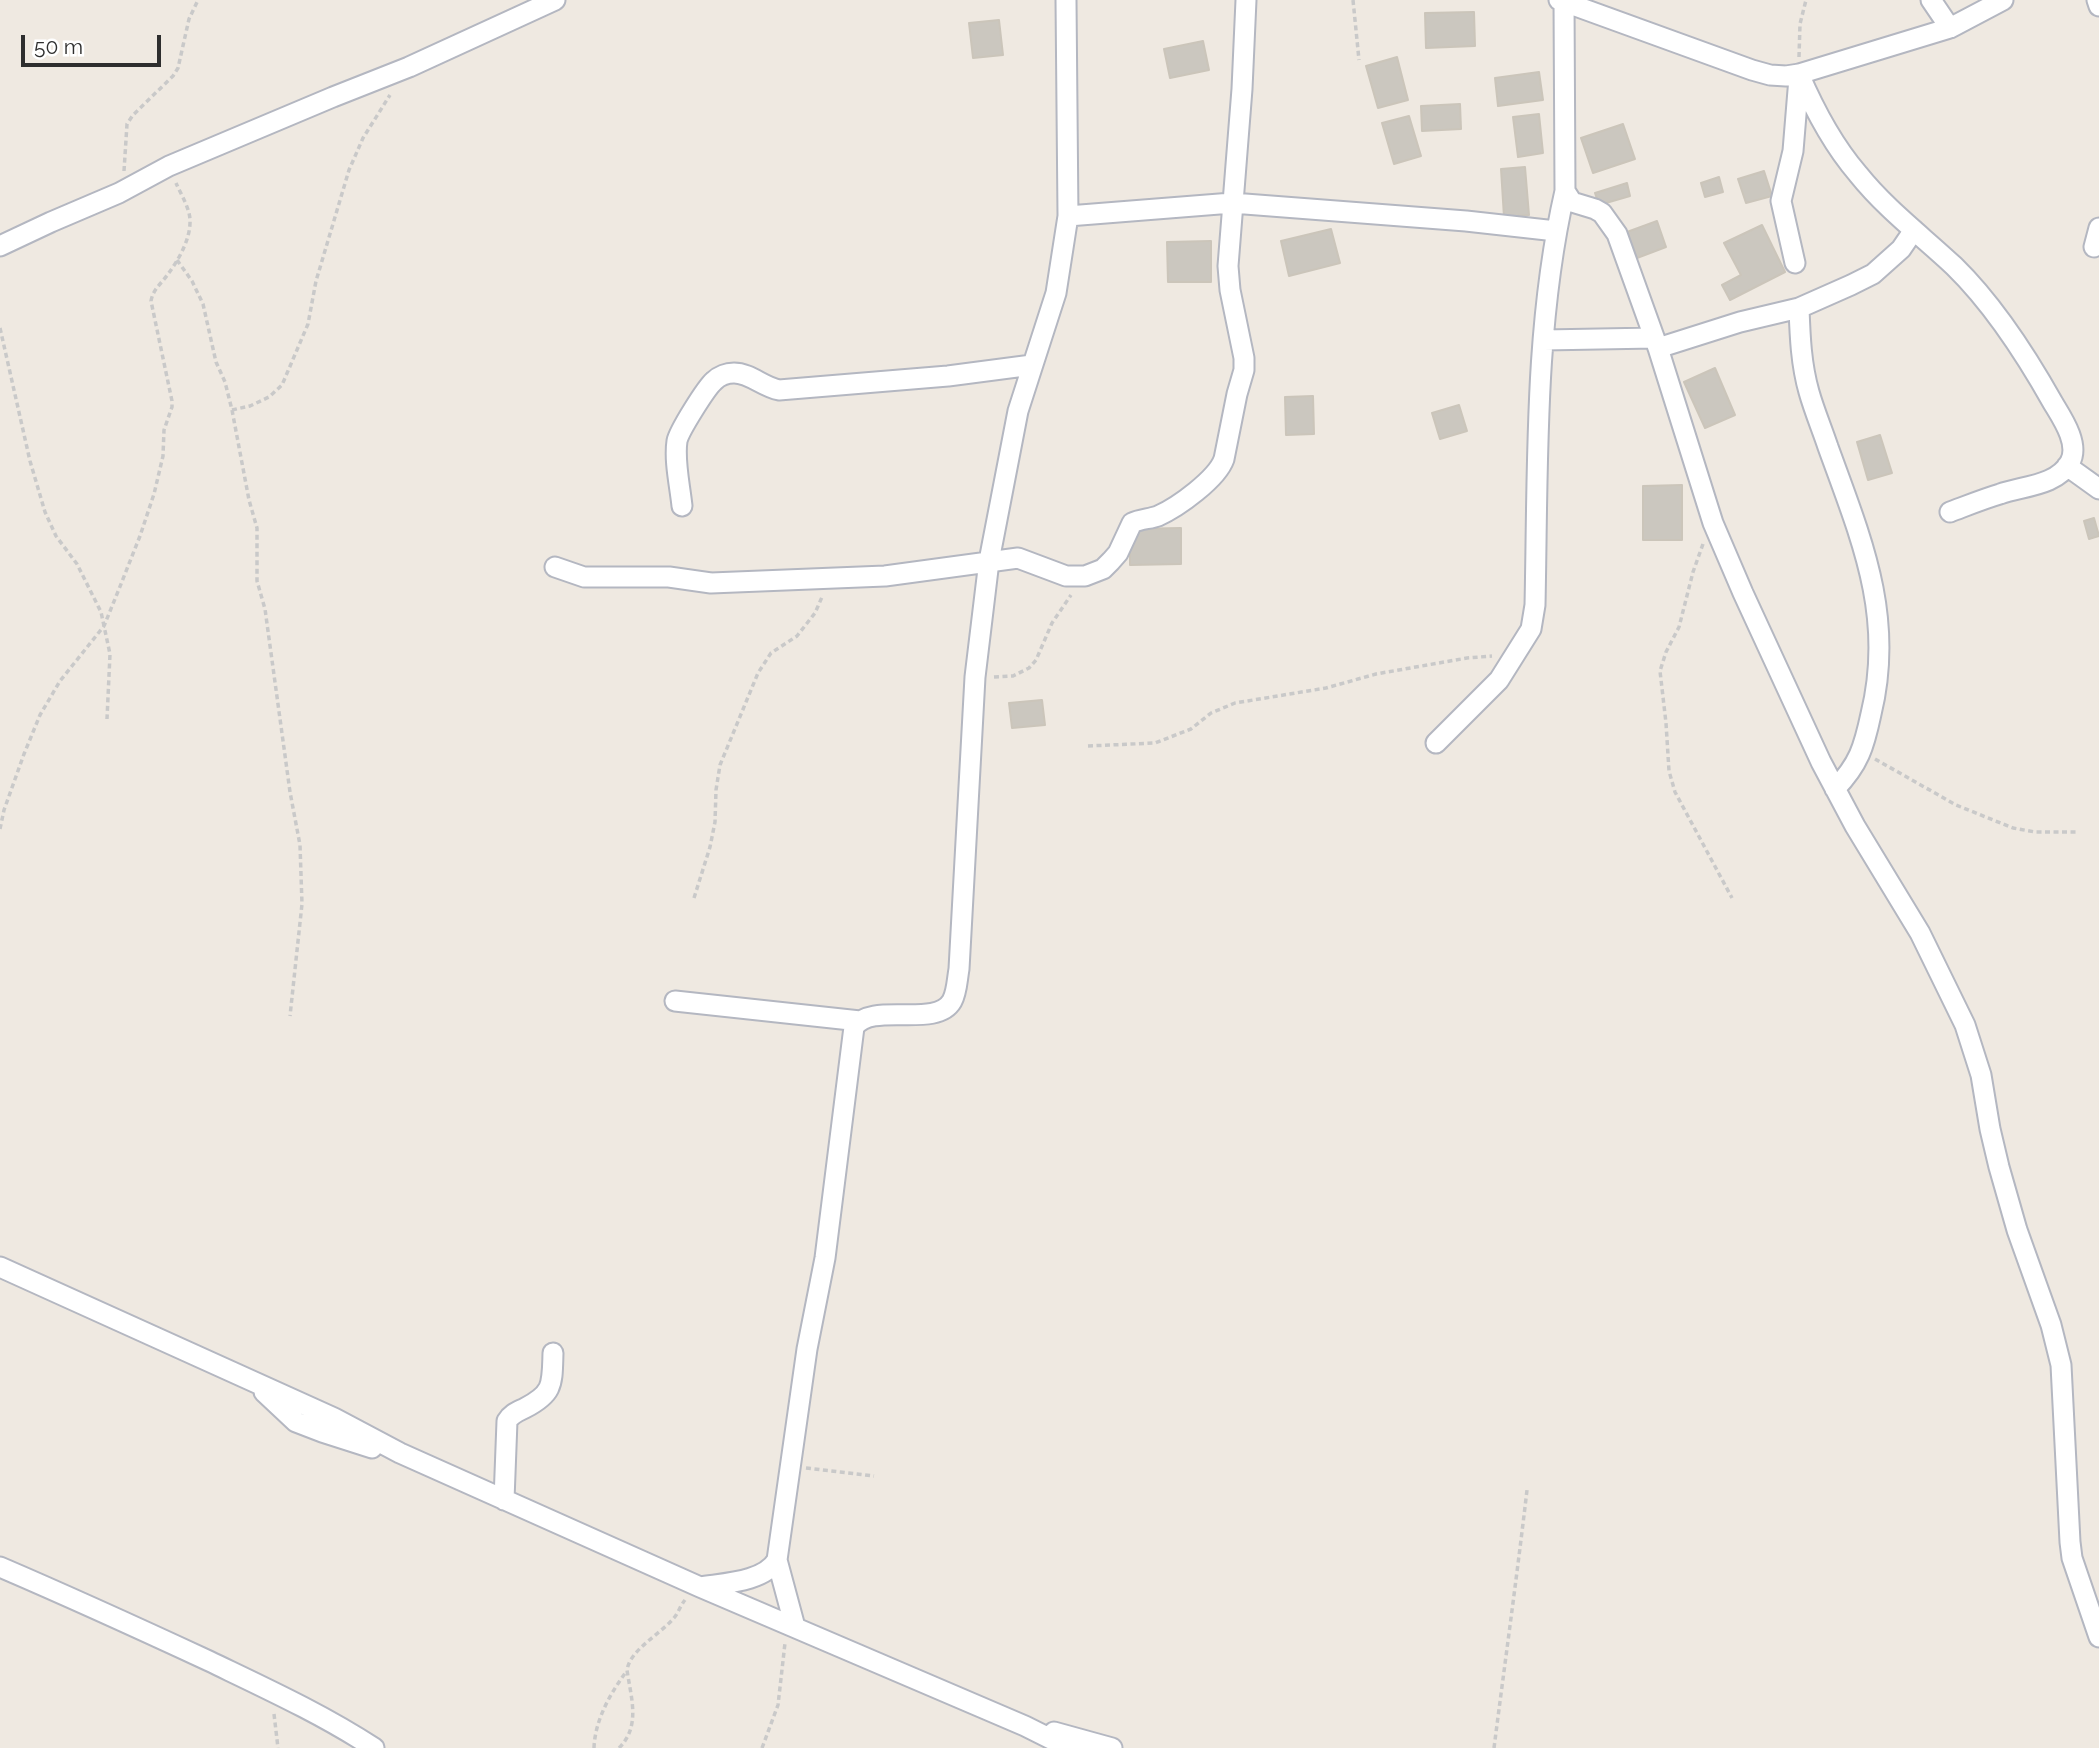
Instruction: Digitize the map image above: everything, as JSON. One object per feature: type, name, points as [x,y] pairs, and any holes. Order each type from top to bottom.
[{"type":"street","points":[[0,246],[169,166],[409,67],[555,0]]},
{"type":"street","points":[[675,1001],[766,1012],[816,1014],[860,1021],[873,1017],[940,1011],[947,1007],[956,990],[975,677],[989,561],[1012,438],[1056,293],[1068,216],[1066,0]]},
{"type":"street","points":[[555,567],[584,577],[669,577],[711,583],[909,574],[1018,558],[1066,576],[1086,576],[1103,569],[1118,553],[1132,523],[1157,517],[1176,506],[1213,476],[1221,466],[1244,370],[1229,278],[1246,0]]},
{"type":"street","points":[[1436,743],[1499,680],[1531,629],[1535,605],[1538,435],[1544,340],[1556,231],[1564,191],[1562,0],[1770,75],[1786,76],[1950,28],[2003,0]]},
{"type":"street","points":[[1931,0],[1950,28]]},
{"type":"street","points":[[2097,0],[2099,6]]},
{"type":"street","points":[[1799,74],[1817,112],[1857,174],[1955,268],[1984,300],[2030,363],[2070,436],[2073,455],[2067,466],[2045,481],[1950,512]]},
{"type":"street","points":[[1795,263],[1781,201],[1793,151],[1799,74]]},
{"type":"street","points":[[1564,191],[1572,202],[1602,214],[1617,234],[1656,343],[1713,523],[1762,635],[1835,789],[1920,933],[1965,1025],[1981,1075],[1999,1167],[2017,1230],[2051,1325],[2060,1365],[2072,1558],[2099,1637]]},
{"type":"street","points":[[1068,216],[1232,203],[1466,221],[1556,231]]},
{"type":"street","points":[[2094,247],[2099,228]]},
{"type":"street","points":[[1544,340],[1656,343],[1799,308],[1873,274],[1901,249],[1914,230]]},
{"type":"street","points":[[1799,308],[1802,361],[1809,393],[1859,530],[1873,579],[1880,632],[1876,694],[1861,750],[1850,773],[1835,789]]},
{"type":"street","points":[[682,506],[677,453],[679,434],[708,387],[721,376],[743,374],[779,390],[948,376],[1032,365]]},
{"type":"street","points":[[2067,466],[2099,489]]},
{"type":"street","points":[[790,1626],[777,1560],[807,1349],[825,1258],[855,1027],[860,1021]]},
{"type":"street","points":[[0,1267],[334,1418],[400,1453],[504,1500],[1025,1726],[1069,1748]]},
{"type":"street","points":[[504,1500],[507,1422],[512,1415],[547,1394],[551,1384],[552,1353]]},
{"type":"street","points":[[700,1587],[753,1577],[770,1569],[777,1560]]},
{"type":"street","points":[[0,1567],[88,1604],[271,1691],[346,1730],[374,1748]]},
{"type":"street","points":[[1025,1726],[1112,1748]]},
{"type":"path","points":[[123,190],[128,124],[133,115],[178,68],[190,19],[198,0]]},
{"type":"path","points":[[1353,0],[1359,60]]},
{"type":"path","points":[[1799,74],[1800,24],[1806,0]]},
{"type":"path","points":[[232,410],[250,406],[269,397],[282,385],[308,324],[316,281],[349,170],[363,138],[409,67]]},
{"type":"path","points":[[0,829],[4,810],[40,715],[60,681],[104,626],[140,536],[163,456],[164,430],[172,401],[151,301],[154,291],[177,260],[186,239],[190,217],[169,166]]},
{"type":"path","points":[[177,260],[192,281],[203,304],[216,362],[225,382],[232,410],[248,500],[257,528],[257,581],[265,609],[290,792],[300,845],[302,904],[290,1016]]},
{"type":"path","points":[[0,328],[30,461],[45,513],[99,606],[110,654],[107,719]]},
{"type":"path","points":[[1713,523],[1699,552],[1679,628],[1666,652],[1660,671],[1669,771],[1675,792],[1732,898]]},
{"type":"path","points":[[975,677],[1013,676],[1029,668],[1036,660],[1058,614],[1086,576]]},
{"type":"path","points":[[694,898],[715,822],[720,765],[758,673],[771,653],[797,636],[815,613],[830,579]]},
{"type":"path","points":[[1088,746],[1155,743],[1191,729],[1210,713],[1235,703],[1326,688],[1376,674],[1466,658],[1515,653]]},
{"type":"path","points":[[1861,750],[1956,805],[2013,828],[2035,832],[2077,832]]},
{"type":"path","points":[[790,1467],[874,1476]]},
{"type":"path","points":[[1494,1748],[1527,1490]]},
{"type":"path","points":[[619,1748],[629,1736],[634,1715],[628,1664],[634,1654],[671,1621],[684,1601],[700,1587]]},
{"type":"path","points":[[762,1748],[778,1705],[790,1626]]},
{"type":"path","points":[[594,1748],[600,1717],[627,1670]]},
{"type":"path","points":[[271,1691],[278,1748]]},
{"type":"building","points":[[1474,12],[1475,46],[1426,48],[1425,13]]},
{"type":"building","points":[[999,20],[1003,55],[973,58],[969,23]]},
{"type":"building","points":[[1203,41],[1209,70],[1170,78],[1164,49]]},
{"type":"building","points":[[1397,57],[1408,100],[1378,108],[1366,66]]},
{"type":"building","points":[[1539,72],[1543,100],[1498,106],[1495,78]]},
{"type":"building","points":[[1460,104],[1461,129],[1422,131],[1421,106]]},
{"type":"building","points":[[1539,114],[1543,153],[1518,157],[1513,117]]},
{"type":"building","points":[[1409,116],[1421,156],[1394,164],[1382,123]]},
{"type":"building","points":[[1623,124],[1635,159],[1593,173],[1581,138]]},
{"type":"building","points":[[1525,167],[1529,215],[1504,217],[1501,169]]},
{"type":"building","points":[[1764,171],[1772,196],[1746,203],[1738,179]]},
{"type":"building","points":[[1719,177],[1723,192],[1705,197],[1701,183]]},
{"type":"building","points":[[1627,183],[1630,196],[1599,205],[1595,193]]},
{"type":"building","points":[[1657,221],[1666,247],[1637,258],[1627,232]]},
{"type":"building","points":[[1762,225],[1785,272],[1730,300],[1722,285],[1741,275],[1724,243]]},
{"type":"building","points":[[1331,229],[1340,263],[1289,276],[1281,241]]},
{"type":"building","points":[[1211,241],[1211,282],[1168,282],[1167,242]]},
{"type":"building","points":[[1715,368],[1735,415],[1705,428],[1684,382]]},
{"type":"building","points":[[1313,396],[1314,434],[1286,435],[1285,397]]},
{"type":"building","points":[[1459,405],[1467,431],[1440,439],[1432,413]]},
{"type":"building","points":[[1880,435],[1892,473],[1868,480],[1857,442]]},
{"type":"building","points":[[1682,485],[1682,540],[1643,540],[1643,486]]},
{"type":"building","points":[[2094,518],[2099,536],[2089,539],[2084,521]]},
{"type":"building","points":[[1181,528],[1181,564],[1130,565],[1130,529]]},
{"type":"building","points":[[1042,700],[1045,725],[1012,728],[1009,703]]}]
